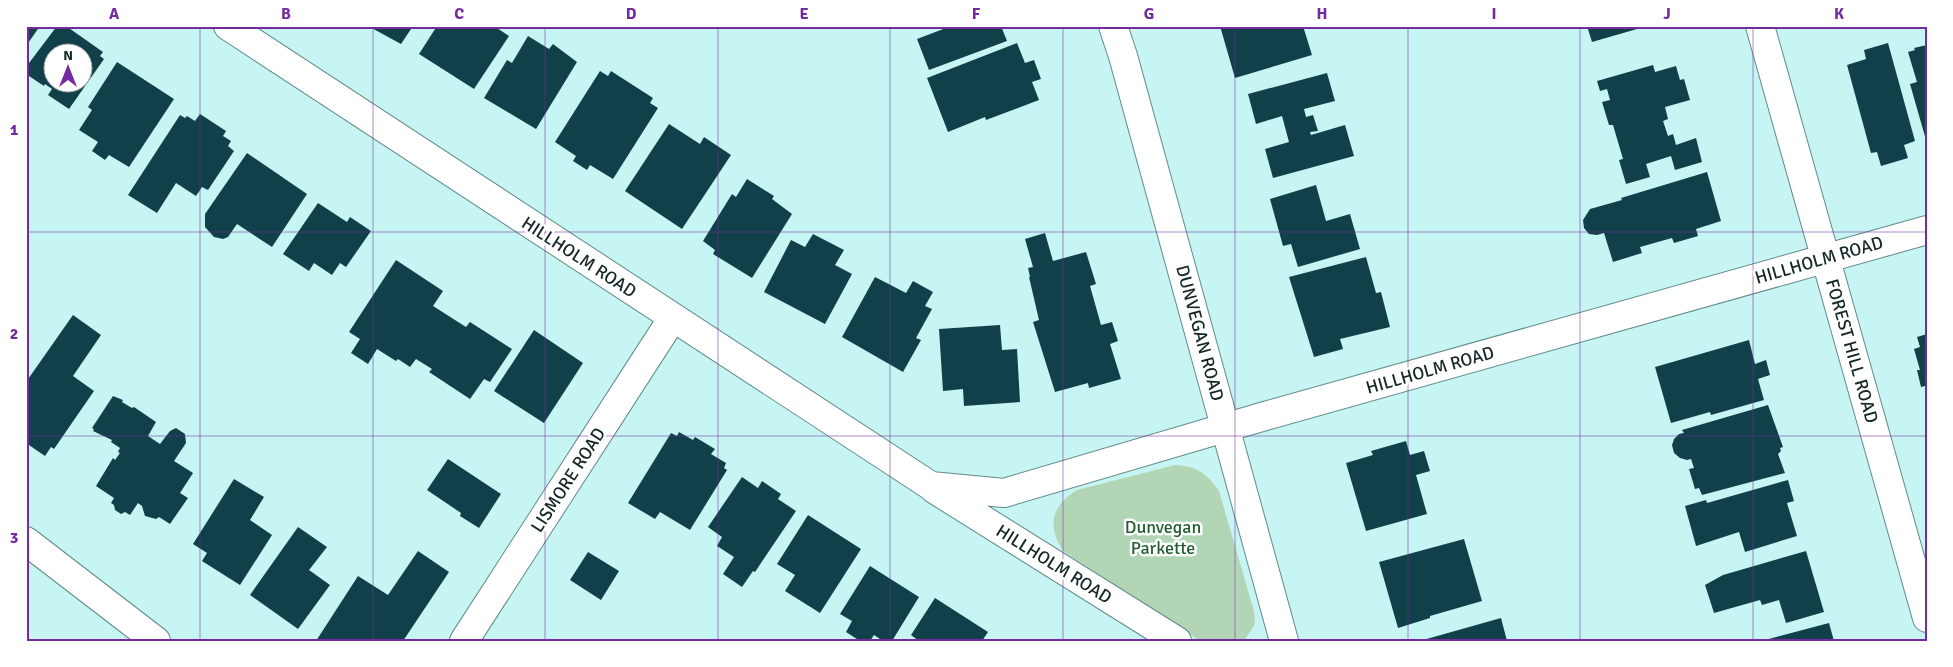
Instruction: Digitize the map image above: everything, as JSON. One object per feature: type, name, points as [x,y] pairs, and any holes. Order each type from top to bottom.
[{"type":"street","name":"HILLHOLM ROAD","points":[[228,26],[672,319],[931,486],[1177,641]]},
{"type":"street","name":"DUNVEGAN ROAD","points":[[1112,26],[1123,56],[1284,641]]},
{"type":"street","name":"FOREST HILL ROAD","points":[[1760,26],[1927,618]]},
{"type":"street","name":"HILLHOLM ROAD","points":[[931,486],[1004,492],[1927,230]]},
{"type":"street","name":"LISMORE ROAD","points":[[464,641],[672,319]]},
{"type":"street","points":[[26,541],[156,641]]},
{"type":"green space","name":"Dunvegan Parkette","points":[[1175,465],[1195,469],[1210,479],[1219,491],[1254,611],[1255,624],[1244,641],[1200,641],[1063,551],[1058,542],[1055,533],[1054,517],[1062,503],[1077,490]]},
{"type":"building","points":[[26,26],[40,26],[26,46]]},
{"type":"building","points":[[57,26],[66,26],[89,42],[45,42]]},
{"type":"building","points":[[368,26],[413,26],[401,44]]},
{"type":"building","points":[[437,26],[494,26],[509,36],[474,89],[419,54]]},
{"type":"building","points":[[945,26],[1001,26],[1007,41],[929,70],[917,39],[946,28]]},
{"type":"building","points":[[1220,26],[1303,26],[1312,55],[1235,78]]},
{"type":"building","points":[[1587,26],[1644,26],[1644,27],[1592,42]]},
{"type":"building","points":[[528,36],[549,49],[553,44],[577,62],[536,129],[484,98],[507,60],[512,63]]},
{"type":"building","points":[[1017,43],[1025,63],[1034,60],[1041,79],[1032,82],[1039,100],[986,120],[985,117],[948,132],[927,78]]},
{"type":"building","points":[[1888,43],[1915,141],[1904,145],[1908,158],[1881,166],[1877,152],[1871,153],[1847,65],[1866,59],[1864,50]]},
{"type":"building","points":[[92,44],[103,52],[100,56],[104,59],[92,76]]},
{"type":"building","points":[[1927,45],[1926,140],[1910,84],[1917,82],[1908,52],[1915,50],[1914,48]]},
{"type":"building","points":[[42,46],[42,85],[26,74],[26,67]]},
{"type":"building","points":[[117,62],[174,99],[129,167],[109,155],[105,160],[92,151],[98,142],[79,130],[92,110],[88,107]]},
{"type":"building","points":[[1653,65],[1655,72],[1676,66],[1680,80],[1684,79],[1690,100],[1665,107],[1668,119],[1663,121],[1668,136],[1673,134],[1676,145],[1696,138],[1702,162],[1675,170],[1671,156],[1646,164],[1650,177],[1626,184],[1619,160],[1623,159],[1613,125],[1609,125],[1602,102],[1610,100],[1607,89],[1600,91],[1597,81]]},
{"type":"building","points":[[600,71],[608,76],[611,71],[653,98],[650,103],[658,108],[613,179],[590,165],[587,170],[573,161],[576,156],[555,142]]},
{"type":"building","points":[[1327,73],[1335,101],[1304,109],[1306,117],[1313,115],[1318,131],[1310,132],[1311,135],[1345,125],[1354,156],[1273,178],[1265,149],[1289,142],[1282,116],[1256,124],[1248,94]]},
{"type":"building","points":[[50,92],[81,92],[69,109],[48,95]]},
{"type":"building","points":[[200,114],[226,131],[223,136],[231,141],[228,146],[234,151],[208,190],[202,187],[196,196],[176,183],[157,213],[128,195],[180,115],[185,118],[187,116],[195,121]]},
{"type":"building","points":[[669,124],[700,144],[704,137],[731,155],[682,229],[625,191]]},
{"type":"building","points":[[247,153],[307,194],[272,247],[237,224],[228,237],[223,239],[214,237],[205,227],[205,214]]},
{"type":"building","points":[[1707,172],[1721,221],[1696,229],[1698,236],[1674,243],[1672,238],[1640,247],[1642,253],[1613,262],[1604,233],[1597,235],[1589,234],[1584,228],[1583,220],[1590,209]]},
{"type":"building","points":[[747,179],[774,196],[772,199],[792,214],[752,278],[713,254],[715,250],[703,241],[732,194],[736,197]]},
{"type":"building","points":[[1316,185],[1326,221],[1350,214],[1360,249],[1298,267],[1291,244],[1283,246],[1270,199]]},
{"type":"building","points":[[318,203],[347,222],[350,217],[371,231],[346,267],[340,263],[332,275],[314,263],[309,271],[283,254]]},
{"type":"building","points":[[1045,233],[1053,261],[1086,252],[1096,284],[1090,286],[1101,325],[1112,322],[1118,341],[1110,344],[1121,379],[1089,388],[1088,383],[1055,392],[1033,322],[1039,320],[1029,277],[1028,268],[1033,267],[1025,239]]},
{"type":"building","points":[[813,234],[844,250],[835,265],[852,274],[825,324],[764,292],[791,240],[805,247]]},
{"type":"building","points":[[1366,257],[1376,293],[1381,292],[1390,327],[1340,339],[1343,349],[1314,357],[1289,277]]},
{"type":"building","points":[[396,260],[443,291],[433,306],[466,327],[470,322],[512,349],[490,382],[484,379],[470,399],[429,372],[432,369],[416,359],[410,367],[377,349],[368,364],[351,353],[360,339],[349,332]]},
{"type":"building","points":[[875,277],[906,293],[913,281],[933,292],[925,306],[932,309],[916,338],[921,340],[903,372],[842,337]]},
{"type":"building","points":[[73,315],[101,335],[73,376],[94,391],[54,449],[51,447],[45,456],[26,443],[26,382]]},
{"type":"building","points":[[1000,325],[1002,350],[1017,349],[1020,402],[964,406],[963,389],[943,391],[939,329]]},
{"type":"building","points":[[534,330],[583,363],[544,423],[494,391]]},
{"type":"building","points":[[1927,334],[1926,391],[1925,386],[1921,387],[1917,370],[1920,370],[1914,349],[1920,347],[1917,337]]},
{"type":"building","points":[[1749,340],[1755,364],[1766,360],[1770,375],[1758,379],[1764,400],[1711,415],[1710,412],[1671,423],[1655,367]]},
{"type":"building","points":[[113,396],[123,400],[122,402],[132,408],[134,407],[156,422],[148,436],[160,444],[170,431],[176,428],[185,434],[186,443],[174,461],[193,473],[180,493],[188,498],[170,524],[159,517],[156,519],[145,516],[142,506],[138,503],[130,515],[125,512],[121,514],[115,510],[114,505],[111,503],[114,498],[96,486],[113,458],[115,460],[120,453],[118,452],[120,448],[111,442],[112,440],[93,431],[94,429],[92,428]]},
{"type":"building","points":[[1768,405],[1783,447],[1780,448],[1781,451],[1778,454],[1785,473],[1702,495],[1699,488],[1695,489],[1689,469],[1694,468],[1691,459],[1680,458],[1674,453],[1672,445],[1674,439],[1679,434],[1684,433],[1682,430]]},
{"type":"building","points":[[679,432],[693,440],[695,437],[715,449],[711,454],[726,463],[724,468],[727,470],[690,530],[660,512],[655,519],[628,503],[671,433],[677,436]]},
{"type":"building","points":[[1406,441],[1410,455],[1424,451],[1430,471],[1416,475],[1427,514],[1366,531],[1346,463],[1373,455],[1371,451]]},
{"type":"building","points":[[448,459],[501,494],[479,528],[460,516],[461,513],[427,490]]},
{"type":"building","points":[[742,477],[758,488],[762,481],[781,494],[778,499],[796,511],[755,572],[753,571],[742,587],[723,574],[734,557],[717,546],[722,537],[708,527]]},
{"type":"building","points":[[234,479],[264,497],[250,520],[272,535],[240,585],[202,561],[207,553],[193,544]]},
{"type":"building","points":[[1788,480],[1794,501],[1787,503],[1797,536],[1745,552],[1739,532],[1696,546],[1685,506],[1706,500],[1707,503]]},
{"type":"building","points":[[808,515],[861,549],[820,613],[785,591],[795,575],[777,564]]},
{"type":"building","points":[[298,527],[327,547],[309,570],[330,585],[298,629],[250,595]]},
{"type":"building","points":[[1464,539],[1482,601],[1430,616],[1430,618],[1398,628],[1379,562]]},
{"type":"building","points":[[418,551],[449,572],[403,641],[316,641],[358,576],[388,595]]},
{"type":"building","points":[[1806,551],[1824,612],[1786,623],[1779,600],[1762,605],[1760,600],[1714,613],[1705,585],[1723,575]]},
{"type":"building","points":[[588,552],[619,571],[601,600],[570,580]]},
{"type":"building","points":[[870,566],[919,597],[892,641],[883,641],[874,635],[870,641],[860,641],[846,632],[852,621],[840,614]]},
{"type":"building","points":[[935,598],[988,632],[982,641],[919,641],[911,635]]},
{"type":"building","points":[[1501,618],[1507,641],[1423,641],[1423,640]]},
{"type":"building","points":[[1829,623],[1834,641],[1765,641],[1765,640]]}]
